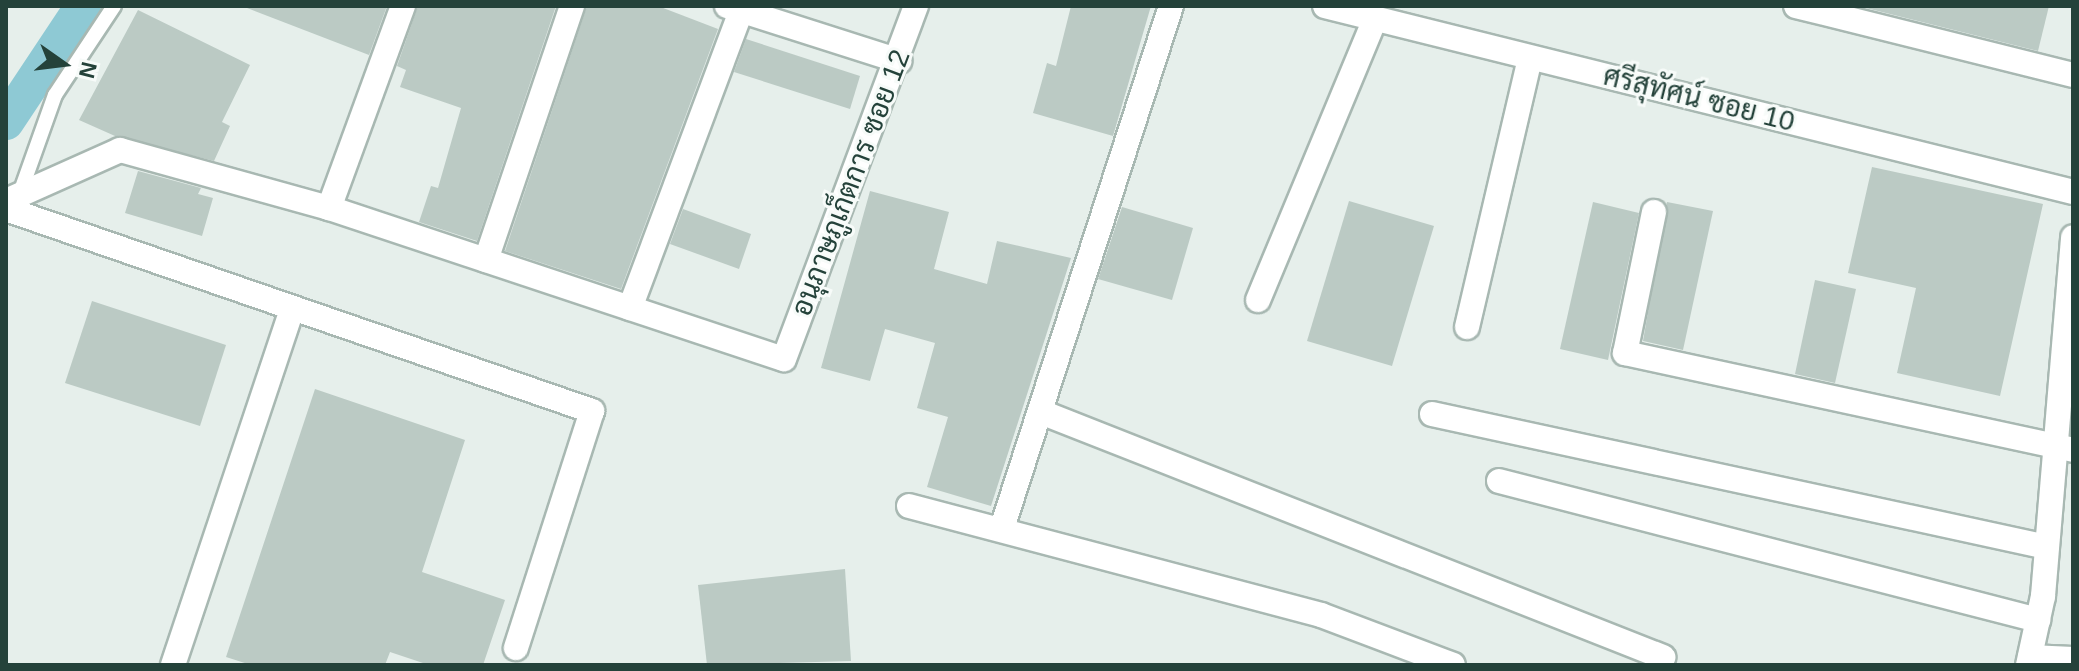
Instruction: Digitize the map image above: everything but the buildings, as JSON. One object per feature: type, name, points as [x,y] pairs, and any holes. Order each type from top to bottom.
[{"type":"street","points":[[329,208],[403,6]]},
{"type":"street","points":[[486,260],[572,6]]},
{"type":"street","name":"อนุภาษภูเก็ตการ ซอย 12","points":[[630,308],[784,359],[899,61],[916,6]]},
{"type":"street","points":[[1002,528],[1171,6]]},
{"type":"street","name":"ศรีสุทัศน์ ซอย 10","points":[[1325,6],[2073,192]]},
{"type":"street","points":[[1796,6],[2073,75]]},
{"type":"street","points":[[10,202],[120,150],[329,208],[630,308],[734,8],[899,61]]},
{"type":"street","points":[[1258,300],[1375,19]]},
{"type":"street","points":[[1467,327],[1530,58]]},
{"type":"street","points":[[10,202],[292,309],[592,411],[516,648]]},
{"type":"street","points":[[1654,212],[1625,353],[2064,450]]},
{"type":"street","points":[[2073,237],[2064,450],[2029,661],[2073,659]]},
{"type":"street","points":[[173,665],[292,309]]},
{"type":"street","points":[[1041,412],[1663,657]]},
{"type":"street","points":[[1432,414],[2047,547]]},
{"type":"street","points":[[1499,481],[2038,620]]},
{"type":"street","points":[[909,506],[1002,528],[1321,615],[1453,665]]},
{"type":"lane","points":[[10,202],[55,95],[114,6]]},
{"type":"waterway","points":[[6,122],[83,6]]}]
